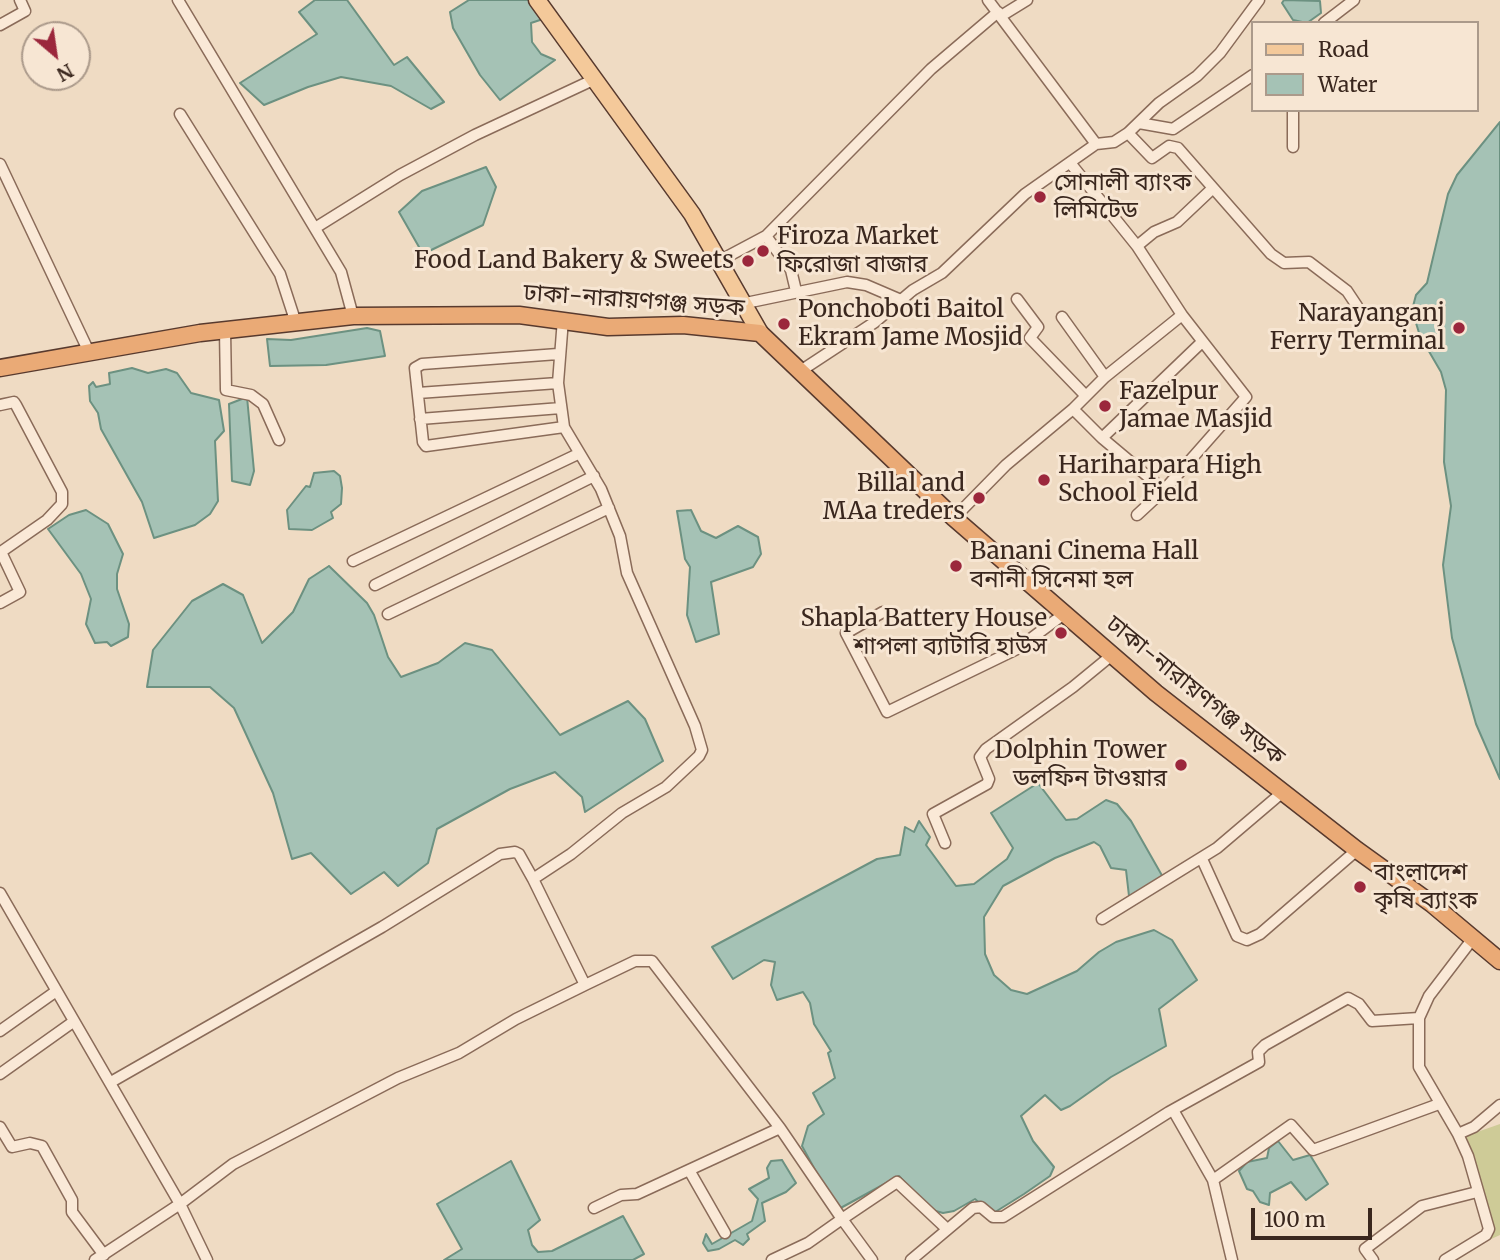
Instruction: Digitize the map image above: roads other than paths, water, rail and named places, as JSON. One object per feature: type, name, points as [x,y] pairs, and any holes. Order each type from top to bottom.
[{"type":"highway","name":"ঢাকা-নারায়ণগঞ্জ সড়ক","points":[[0,368],[225,330],[295,320],[353,316],[519,315],[608,327],[683,326],[760,333],[802,370],[954,518],[1175,709],[1474,937],[1500,961]]},
{"type":"main road","points":[[537,0],[692,214],[741,304],[760,333]]},
{"type":"street","points":[[0,25],[25,11],[20,0]]},
{"type":"street","points":[[178,0],[341,272],[353,316]]},
{"type":"street","points":[[988,0],[1096,144]]},
{"type":"street","points":[[719,261],[766,236],[931,69],[1000,14],[1027,0]]},
{"type":"street","points":[[802,370],[875,322],[901,300],[949,267],[1025,194],[1096,144],[1114,142],[1128,134],[1159,103],[1197,76],[1220,52],[1259,0]]},
{"type":"street","points":[[1327,21],[1354,0]]},
{"type":"street","points":[[1139,124],[1173,129],[1252,76]]},
{"type":"street","points":[[315,229],[400,175],[475,135],[595,79]]},
{"type":"street","points":[[1293,112],[1293,147]]},
{"type":"street","points":[[180,114],[284,281],[295,320]]},
{"type":"street","points":[[1128,134],[1152,158],[1169,146],[1178,148],[1272,254],[1284,263],[1310,262],[1347,291],[1357,306]]},
{"type":"street","points":[[0,164],[89,352]]},
{"type":"street","points":[[1071,164],[1136,246],[1182,315],[1236,380],[1246,397],[1164,490],[1138,515]]},
{"type":"street","points":[[1136,246],[1154,232],[1177,222],[1213,188]]},
{"type":"street","points":[[766,236],[791,270],[796,291]]},
{"type":"street","points":[[741,304],[847,282],[866,285],[901,300]]},
{"type":"street","points":[[1017,299],[1039,329],[1030,338],[1085,395]]},
{"type":"street","points":[[954,518],[978,490],[1073,409],[1105,377],[1182,315]]},
{"type":"street","points":[[1062,317],[1105,377]]},
{"type":"street","points":[[533,879],[571,854],[622,813],[666,787],[702,750],[695,726],[626,573],[620,536],[594,476],[578,454],[565,427],[558,383],[558,354],[563,319]]},
{"type":"street","points":[[225,330],[226,390],[251,395],[263,404],[279,440]]},
{"type":"street","points":[[1102,438],[1202,342]]},
{"type":"street","points":[[558,354],[418,365],[415,368],[420,419],[426,446],[565,427]]},
{"type":"street","points":[[418,393],[558,383]]},
{"type":"street","points":[[0,405],[15,403],[62,492],[62,504],[40,526],[0,551],[20,592],[0,603]]},
{"type":"street","points":[[420,419],[561,408]]},
{"type":"street","points":[[1073,409],[1102,438],[1164,490]]},
{"type":"street","points":[[353,561],[578,454]]},
{"type":"street","points":[[375,585],[594,476]]},
{"type":"street","points":[[388,614],[608,508]]},
{"type":"street","points":[[883,612],[846,633],[887,712],[1017,649],[1064,614]]},
{"type":"street","points":[[945,843],[933,814],[987,784],[989,779],[980,757],[986,749],[1073,687],[1112,655]]},
{"type":"street","points":[[1102,919],[1202,859],[1284,791]]},
{"type":"street","points":[[1202,859],[1237,936],[1247,940],[1261,934],[1357,850]]},
{"type":"street","points":[[111,1082],[382,927],[500,854],[519,854],[585,985]]},
{"type":"street","points":[[0,893],[180,1204],[207,1260]]},
{"type":"street","points":[[1445,1260],[1486,1235],[1489,1229],[1468,1156],[1419,1068],[1419,1018],[1429,996],[1474,937]]},
{"type":"street","points":[[0,1127],[12,1147],[30,1143],[42,1146],[72,1200],[72,1212],[99,1258],[180,1204],[233,1164],[398,1078],[459,1053],[516,1019],[585,985],[635,961],[652,961],[780,1128],[872,1260]]},
{"type":"street","points":[[0,1031],[55,992]]},
{"type":"street","points":[[911,1260],[973,1208],[981,1207],[997,1218],[1056,1185],[1173,1110],[1259,1062],[1258,1052],[1265,1045],[1348,998],[1359,1004],[1372,1021],[1419,1018]]},
{"type":"street","points":[[0,1074],[73,1022]]},
{"type":"street","points":[[1213,1180],[1291,1125],[1313,1150],[1439,1104]]},
{"type":"street","points":[[1458,1134],[1474,1127],[1500,1105]]},
{"type":"street","points":[[1173,1110],[1213,1180],[1232,1260]]},
{"type":"street","points":[[594,1208],[690,1170],[780,1128]]},
{"type":"street","points":[[690,1170],[725,1233]]},
{"type":"street","points":[[772,1260],[808,1243],[897,1182],[947,1229]]},
{"type":"street","points":[[1373,1260],[1364,1249],[1422,1206],[1477,1192]]},
{"type":"water","points":[[315,0],[347,0],[394,65],[407,57],[444,102],[431,109],[391,86],[341,77],[264,105],[240,83],[317,34],[299,12]]},
{"type":"water","points":[[469,0],[530,0],[543,19],[531,23],[532,42],[541,54],[555,60],[500,100],[480,75],[453,28],[450,12]]},
{"type":"water","points":[[1284,0],[1320,1],[1321,13],[1310,21],[1293,20],[1282,3]]},
{"type":"water","points":[[1500,122],[1500,779],[1476,724],[1452,638],[1443,565],[1451,506],[1444,462],[1446,390],[1441,372],[1420,336],[1412,310],[1416,295],[1427,283],[1448,194],[1457,175]]},
{"type":"water","points":[[486,167],[496,187],[483,225],[423,254],[399,212],[422,191]]},
{"type":"water","points":[[367,328],[380,331],[385,356],[326,365],[270,366],[267,339],[291,340]]},
{"type":"water","points":[[132,368],[148,373],[166,369],[177,373],[191,393],[219,400],[224,431],[215,441],[218,501],[210,514],[195,525],[154,538],[142,502],[101,429],[98,413],[90,401],[89,386],[93,382],[96,387],[110,384],[109,373]]},
{"type":"water","points":[[247,397],[254,471],[250,485],[232,481],[229,404]]},
{"type":"water","points":[[334,471],[340,476],[342,488],[341,504],[331,512],[333,518],[312,530],[289,529],[287,510],[306,486],[310,487],[314,473]]},
{"type":"water","points":[[86,510],[108,524],[123,554],[117,574],[117,589],[129,624],[128,637],[111,646],[107,642],[95,643],[86,624],[91,599],[81,574],[48,529],[69,515]]},
{"type":"water","points":[[691,510],[701,531],[716,538],[738,526],[758,537],[761,554],[753,567],[711,582],[719,634],[696,642],[687,615],[690,567],[685,559],[677,511]]},
{"type":"water","points":[[329,566],[367,603],[374,615],[388,657],[401,677],[438,663],[465,643],[492,650],[560,735],[628,701],[645,719],[663,761],[585,812],[582,797],[555,772],[510,789],[437,829],[428,863],[398,886],[384,872],[351,894],[311,853],[292,859],[273,793],[234,708],[210,687],[147,687],[153,650],[192,601],[223,584],[243,595],[262,643],[293,612],[309,579]]},
{"type":"water","points":[[1038,783],[1066,820],[1077,819],[1106,800],[1117,804],[1131,821],[1164,879],[1132,899],[1129,896],[1126,870],[1111,868],[1100,846],[1094,842],[1055,858],[1003,886],[984,917],[985,954],[994,975],[1011,990],[1027,994],[1077,971],[1099,952],[1116,942],[1154,930],[1172,940],[1197,980],[1159,1009],[1166,1046],[1111,1077],[1070,1106],[1061,1110],[1045,1095],[1021,1116],[1033,1141],[1054,1167],[1050,1176],[992,1214],[975,1199],[954,1211],[943,1213],[929,1209],[899,1176],[837,1210],[802,1146],[808,1126],[824,1114],[813,1093],[835,1078],[828,1053],[831,1051],[814,1024],[810,1003],[803,992],[777,1000],[771,985],[775,962],[764,960],[733,979],[712,947],[877,859],[900,855],[905,827],[914,832],[919,821],[930,837],[926,845],[956,886],[974,884],[1007,859],[1013,848],[991,813]]},
{"type":"water","points":[[1278,1141],[1293,1160],[1310,1155],[1328,1184],[1306,1200],[1291,1182],[1270,1193],[1269,1205],[1260,1202],[1253,1191],[1247,1189],[1239,1171],[1247,1162],[1267,1158],[1269,1148]]},
{"type":"water","points":[[782,1160],[796,1183],[786,1192],[762,1203],[765,1221],[747,1234],[749,1239],[743,1245],[735,1240],[719,1249],[708,1251],[703,1243],[706,1234],[712,1244],[752,1221],[758,1199],[749,1189],[769,1178],[767,1168],[771,1161]]},
{"type":"water","points":[[511,1161],[540,1220],[528,1230],[532,1245],[538,1252],[552,1251],[623,1216],[644,1254],[633,1260],[444,1260],[462,1249],[437,1204]]},
{"type":"place","name":"সোনালী ব্যাংক লিমিটেড","points":[[1040,197]]},
{"type":"place","name":"Firoza Market ফিরোজা বাজার","points":[[763,251]]},
{"type":"place","name":"Food Land Bakery & Sweets","points":[[748,261]]},
{"type":"place","name":"Ponchoboti Baitol Ekram Jame Mosjid","points":[[784,324]]},
{"type":"place","name":"Narayanganj Ferry Terminal","points":[[1459,328]]},
{"type":"place","name":"Fazelpur Jamae Masjid","points":[[1105,406]]},
{"type":"place","name":"Hariharpara High School Field","points":[[1044,480]]},
{"type":"place","name":"Billal and MAa treders","points":[[979,498]]},
{"type":"place","name":"Banani Cinema Hall বনানী সিনেমা হল","points":[[956,566]]},
{"type":"place","name":"Shapla Battery House শাপলা ব্যাটারি হাউস","points":[[1061,633]]},
{"type":"place","name":"Dolphin Tower ডলফিন টাওয়ার","points":[[1181,765]]},
{"type":"place","name":"বাংলাদেশ কৃষি ব্যাংক","points":[[1360,887]]}]
